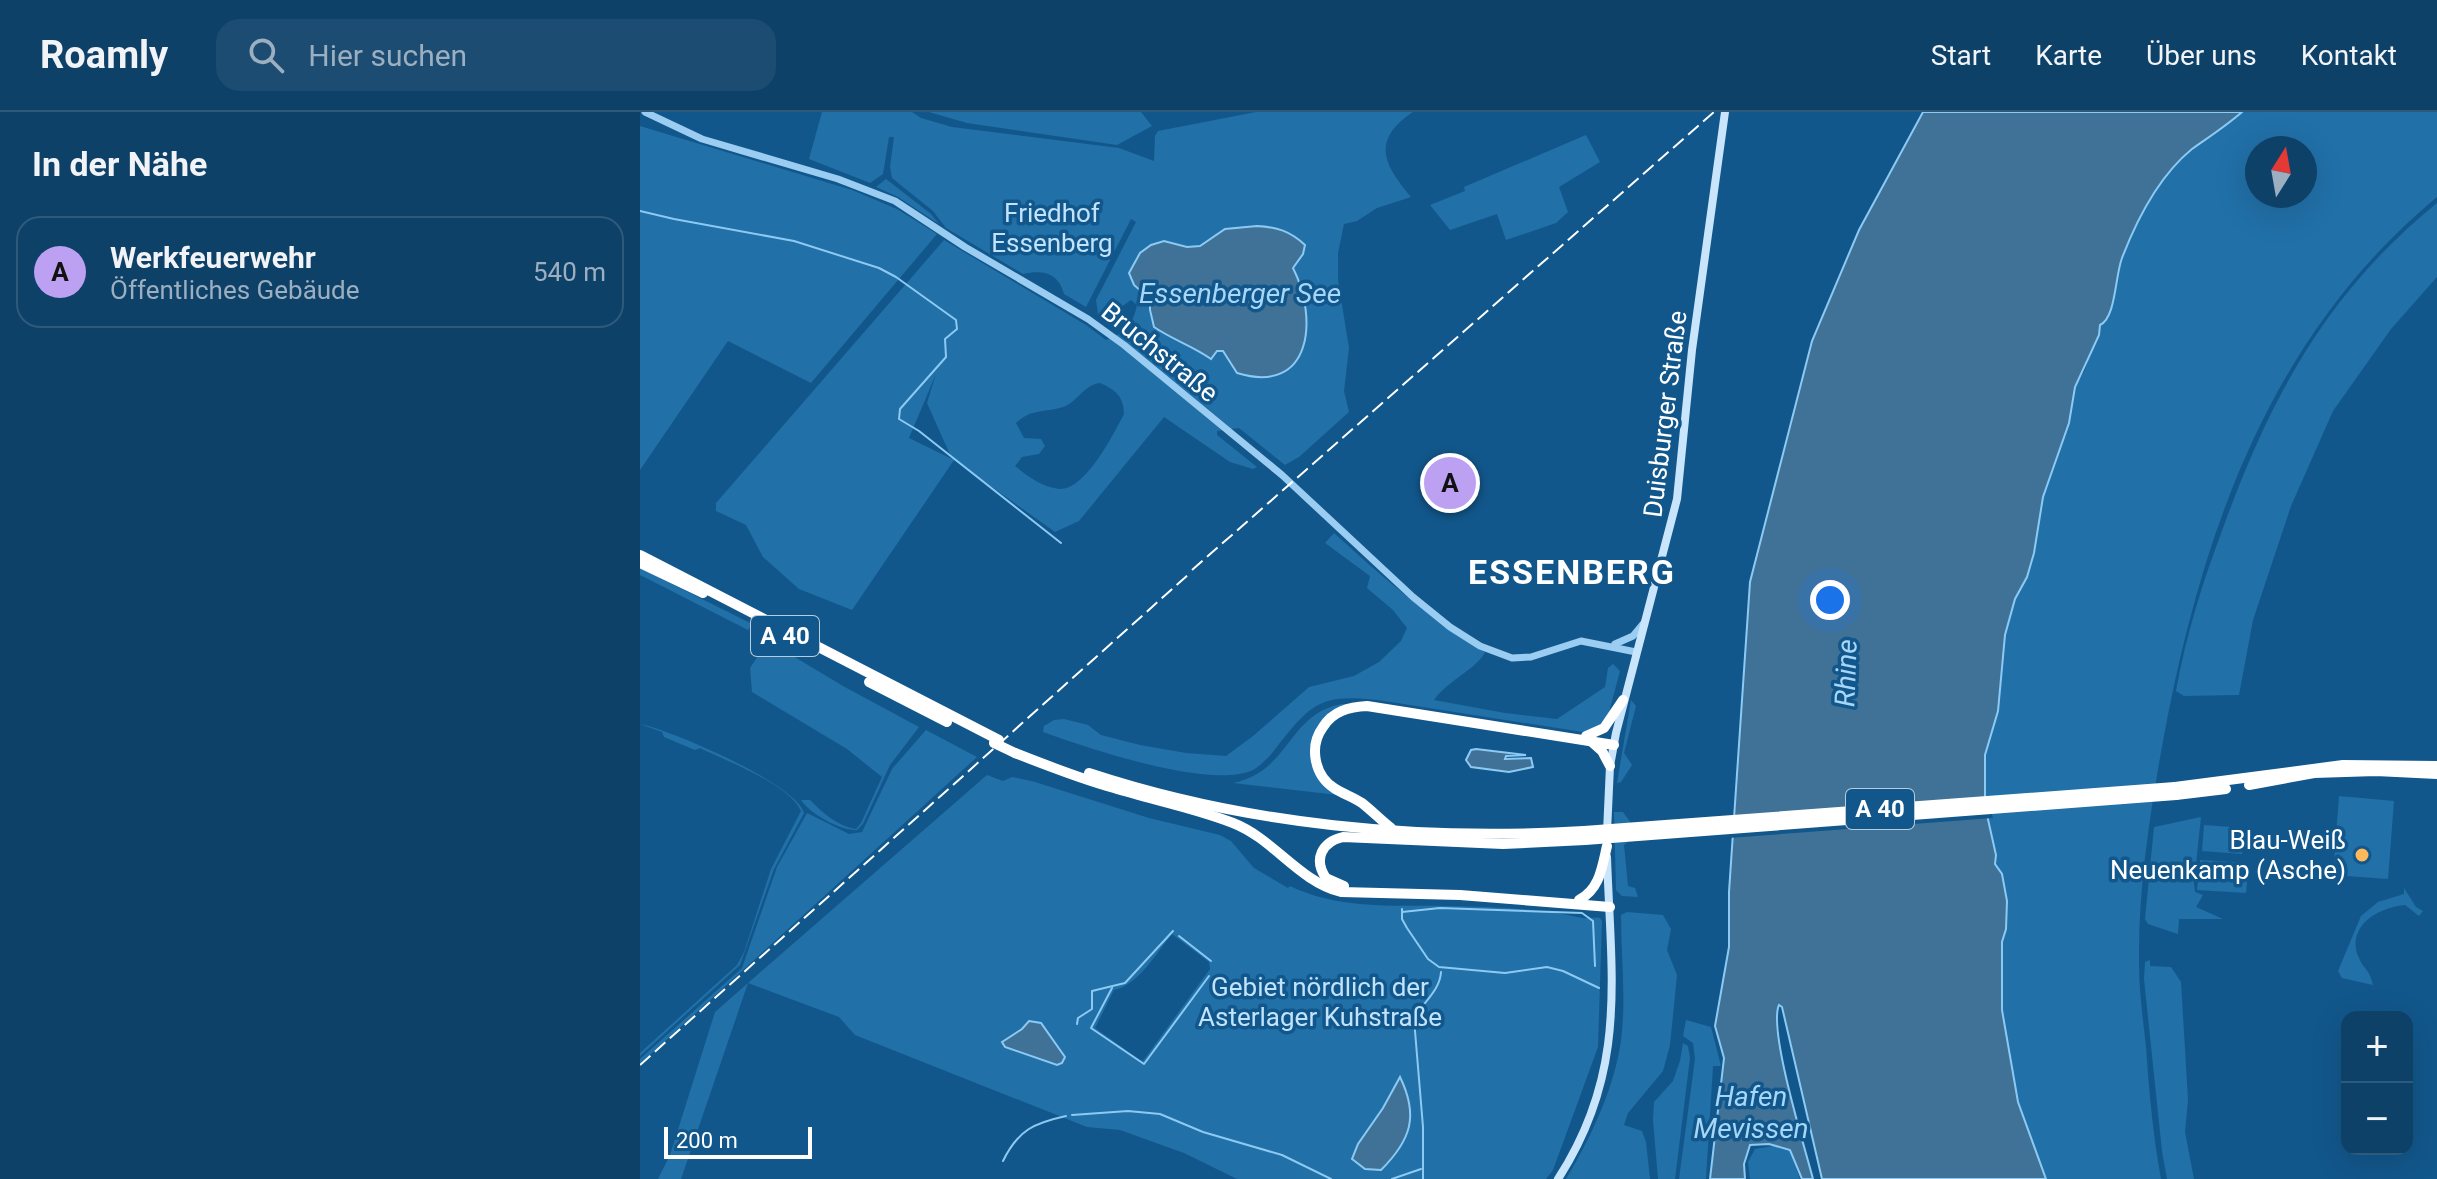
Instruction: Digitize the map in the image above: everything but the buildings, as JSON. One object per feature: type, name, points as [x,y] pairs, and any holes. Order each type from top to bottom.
[{"type":"highway","name":"A 40","points":[[642,557],[736,610],[1017,751],[1110,787],[1183,808],[1277,824],[1470,842],[1519,843],[1584,835],[2176,791],[2314,773],[2376,771],[2437,774]]},
{"type":"highway","points":[[1587,738],[1604,728],[1623,700]]},
{"type":"highway","points":[[1392,829],[1361,802],[1326,781],[1316,762],[1315,742],[1320,731],[1336,713],[1347,708],[1367,706],[1614,742]]},
{"type":"highway","points":[[1587,738],[1599,747],[1610,766]]},
{"type":"highway","name":"A 40","points":[[1017,751],[1114,781],[1229,809],[1392,829],[1506,836],[1584,835]]},
{"type":"highway","name":"A 40","points":[[2176,791],[2279,772],[2343,765],[2437,766]]},
{"type":"highway","points":[[1183,808],[1233,823],[1260,838],[1317,883],[1341,892],[1610,904]]},
{"type":"highway","points":[[1470,842],[1343,837],[1327,844],[1319,863],[1326,878],[1338,885],[1610,904]]},
{"type":"highway","points":[[1579,900],[1590,893],[1597,883],[1607,846]]},
{"type":"main road","name":"Duisburger Straße","points":[[1558,1179],[1589,1119],[1610,1041],[1613,1005],[1607,846],[1610,766],[1623,700],[1677,499],[1692,350],[1725,112]]},
{"type":"street","name":"Bruchstraße","points":[[645,112],[702,139],[838,179],[895,201],[965,247],[1088,319],[1282,475],[1404,590],[1450,627],[1480,646],[1519,658],[1572,643],[1592,642],[1636,652]]},
{"type":"street","points":[[1611,645],[1633,636],[1644,623]]},
{"type":"green space","name":"Friedhof Essenberg","points":[[822,112],[912,112],[921,118],[952,127],[1119,148],[1154,161],[1158,131],[1256,112],[1413,112],[1391,132],[1386,153],[1394,174],[1411,197],[1377,208],[1357,221],[1344,224],[1338,253],[1338,280],[1349,348],[1344,391],[1349,412],[1299,457],[1285,465],[1239,428],[1217,431],[1217,435],[1257,467],[1253,469],[1230,462],[1164,417],[1079,521],[1055,532],[954,460],[852,610],[799,589],[763,557],[746,525],[716,511],[716,503],[944,240],[1106,340],[1127,327],[1137,305],[1131,300],[1106,318],[1098,314],[1096,300],[1136,222],[1131,219],[1086,307],[1064,294],[1058,281],[1048,274],[1023,274],[946,228],[933,211],[892,178],[890,167],[894,137],[889,137],[883,174],[870,183],[809,159]],"holes":[[[1257,226],[1303,254],[1293,268],[1302,285],[1304,304],[1249,377],[1237,373],[1224,351],[1217,350],[1215,356],[1194,347],[1150,310],[1150,299],[1129,273],[1140,253],[1164,241],[1187,247],[1200,246],[1225,229]],[[936,374],[927,403],[952,459],[909,438]],[[1100,383],[1114,391],[1120,398],[1124,414],[1089,471],[1070,487],[1060,489],[1041,484],[1015,466],[1022,457],[1039,454],[1045,446],[1041,439],[1024,438],[1016,423],[1033,413],[1068,405],[1094,384]]]},
{"type":"green space","points":[[929,112],[1141,112],[1152,126],[1117,145],[967,123]]},
{"type":"green space","points":[[2242,112],[2437,112],[2437,197],[2379,252],[2329,311],[2287,375],[2252,443],[2222,514],[2198,588],[2163,741],[2149,823],[2140,907],[2140,994],[2161,1179],[2046,1179],[2018,1102],[2002,1010],[2001,942],[2006,929],[2007,901],[2002,874],[1995,864],[1996,855],[1985,806],[1985,755],[1998,711],[2005,635],[2015,599],[2027,577],[2034,553],[2043,497],[2069,423],[2075,387],[2085,370],[2100,325],[2110,315],[2120,263],[2132,233],[2156,190],[2176,165]]},
{"type":"green space","points":[[640,126],[852,190],[897,209],[937,234],[811,383],[728,341],[640,470]]},
{"type":"green space","points":[[1586,135],[1600,162],[1559,187],[1568,212],[1556,223],[1506,240],[1497,214],[1450,230],[1430,205],[1465,191],[1464,187]]},
{"type":"green space","points":[[886,179],[931,214],[939,224],[898,197],[876,187]]},
{"type":"green space","points":[[2437,203],[2437,277],[2391,329],[2333,411],[2291,506],[2253,620],[2239,695],[2184,696],[2176,691],[2202,588],[2241,480],[2282,392],[2306,350],[2364,273],[2398,237]]},
{"type":"green space","points":[[1334,533],[1407,596],[1485,652],[1476,664],[1434,700],[1557,719],[1605,687],[1608,668],[1613,664],[1620,671],[1607,720],[1589,733],[1378,700],[1344,698],[1331,700],[1311,710],[1257,768],[1233,775],[1208,775],[1149,764],[1043,732],[1044,726],[1064,719],[1088,725],[1101,735],[1140,745],[1226,756],[1309,687],[1354,676],[1379,662],[1401,641],[1407,628],[1393,610],[1367,588],[1370,576],[1325,543]]},
{"type":"green space","points":[[640,568],[752,624],[748,630],[640,575]]},
{"type":"green space","points":[[768,641],[919,727],[890,765],[863,824],[857,830],[826,821],[801,800],[810,800],[836,822],[856,829],[882,777],[847,749],[752,692],[750,668]]},
{"type":"green space","points":[[1631,700],[1636,706],[1624,753],[1632,765],[1621,782],[1617,783]]},
{"type":"green space","points":[[1342,704],[1356,704],[1333,713],[1313,756],[1338,795],[1233,783],[1252,777],[1267,767],[1310,719]]},
{"type":"green space","points":[[640,724],[704,747],[757,774],[780,788],[796,801],[804,813],[774,869],[740,965],[640,1056],[737,965],[771,869],[801,811],[784,792],[756,774],[700,748],[695,750],[664,737],[662,732]]},
{"type":"green space","points":[[926,730],[977,757],[640,1064],[640,1059],[742,968],[777,867],[807,813],[849,834],[862,832],[892,769]]},
{"type":"green space","name":"Gebiet nördlich der Asterlager Kuhstraße","points":[[987,775],[1003,781],[1012,777],[1035,782],[1149,818],[1220,835],[1231,841],[1254,868],[1288,888],[1290,886],[1328,899],[1367,905],[1515,909],[1600,918],[1602,921],[1598,1047],[1553,1170],[1546,1179],[1237,1179],[1184,1153],[1120,1130],[1087,1127],[855,1035],[839,1017],[748,983]],"holes":[[[1172,934],[1209,962],[1210,969],[1143,1061],[1095,1028],[1114,990],[1139,975]],[[1041,1023],[1065,1057],[1057,1065],[1005,1047],[1002,1041],[1022,1029]]]},
{"type":"green space","name":"Blau-Weiß Neuenkamp (Asche)","points":[[2339,796],[2394,801],[2388,879],[2333,875]]},
{"type":"green space","points":[[1614,812],[1623,812],[1638,833],[1624,845],[1628,886],[1635,888],[1638,897],[1622,896],[1616,890]]},
{"type":"green space","points":[[2201,817],[2194,883],[2195,892],[2203,895],[2196,907],[2223,919],[2179,919],[2178,934],[2148,924],[2145,919],[2154,827]]},
{"type":"green space","points":[[2204,825],[2244,828],[2242,854],[2202,851]]},
{"type":"green space","points":[[2200,860],[2249,863],[2246,893],[2197,890]]},
{"type":"green space","points":[[2404,888],[2416,907],[2423,911],[2419,916],[2405,905],[2385,910],[2367,920],[2357,936],[2359,958],[2373,985],[2342,978],[2338,971],[2361,916],[2378,902],[2404,894]]},
{"type":"green space","points":[[1627,912],[1663,915],[1671,929],[1667,950],[1677,975],[1670,1045],[1663,1071],[1628,1113],[1624,1125],[1642,1131],[1650,1179],[1566,1179],[1599,1115],[1620,1047],[1623,1015],[1621,915]]},
{"type":"green space","points":[[2150,960],[2150,966],[2171,967],[2181,982],[2188,1100],[2185,1132],[2194,1179],[2167,1179],[2144,979],[2145,962]]},
{"type":"green space","points":[[748,983],[681,1179],[658,1179],[670,1155],[715,1012]]},
{"type":"green space","points":[[1686,1020],[1711,1027],[1721,1066],[1713,1066],[1706,1179],[1679,1179],[1695,1059],[1693,1043],[1683,1036]]},
{"type":"green space","points":[[1683,1043],[1688,1046],[1690,1058],[1675,1179],[1658,1179],[1654,1102],[1673,1081]]},
{"type":"green space","points":[[1788,1146],[1800,1179],[1750,1179],[1748,1162],[1755,1149]]},
{"type":"water","points":[[1923,112],[2242,112],[2180,160],[2159,185],[2135,228],[2122,258],[2109,314],[2100,325],[2099,335],[2075,387],[2069,423],[2043,497],[2034,553],[2027,577],[2015,599],[2005,635],[1998,711],[1985,755],[1985,806],[1996,855],[1995,864],[2002,874],[2007,901],[2002,942],[2002,1010],[2018,1102],[2046,1179],[1822,1179],[1782,1007],[1779,1005],[1777,1018],[1783,1062],[1813,1179],[1802,1179],[1790,1150],[1769,1144],[1750,1145],[1744,1164],[1745,1179],[1710,1179],[1724,1058],[1715,1026],[1729,947],[1729,892],[1750,582],[1812,341],[1859,230]]},
{"type":"water","name":"Essenberger See","points":[[1257,226],[1283,231],[1305,245],[1293,268],[1305,308],[1303,348],[1295,363],[1281,373],[1262,377],[1237,373],[1223,351],[1217,351],[1211,359],[1154,327],[1150,299],[1134,285],[1129,273],[1140,253],[1151,245],[1164,241],[1187,247],[1200,246],[1225,229]]},
{"type":"water","points":[[1471,750],[1526,755],[1506,756],[1505,759],[1531,758],[1533,767],[1509,772],[1471,767],[1466,760]]},
{"type":"water","points":[[1029,1021],[1041,1023],[1065,1057],[1062,1063],[1057,1065],[1005,1047],[1002,1042]]},
{"type":"water","points":[[1400,1077],[1410,1116],[1405,1138],[1381,1170],[1365,1169],[1352,1159]]},
{"type":"pier","points":[[1989,805],[1993,818],[1729,838],[1731,816]]},
{"type":"waterway","points":[[640,211],[794,241],[879,268],[956,320],[957,329],[945,339],[946,357],[900,409],[899,419],[919,431],[1061,543]]},
{"type":"waterway","points":[[1402,912],[1440,908],[1582,913],[1593,921],[1595,966]]},
{"type":"waterway","points":[[1402,909],[1402,919],[1407,928],[1428,959],[1439,967],[1505,973],[1547,967],[1599,988]]},
{"type":"waterway","points":[[1077,1024],[1078,1018],[1092,1009],[1092,991],[1125,983],[1173,931]]},
{"type":"waterway","points":[[1179,936],[1211,961]]},
{"type":"waterway","points":[[1423,1179],[1423,1127],[1414,1019],[1434,991],[1441,972]]},
{"type":"waterway","points":[[1112,988],[1091,1028],[1144,1064],[1209,976]]},
{"type":"waterway","points":[[1072,1115],[1128,1111],[1160,1114],[1203,1132],[1282,1155],[1331,1179]]},
{"type":"waterway","points":[[1003,1161],[1021,1135],[1045,1122],[1066,1116]]},
{"type":"waterway","points":[[1392,1179],[1421,1169]]},
{"type":"railway","points":[[1192,570],[1714,112]]},
{"type":"railway","points":[[640,1065],[1190,573]]},
{"type":"place","name":"Werkfeuerwehr","points":[[1450,483]]},
{"type":"place","name":"Blau-Weiß Neuenkamp (Asche)","points":[[2362,855]]},
{"type":"district","name":"ESSENBERG","points":[[1572,572]]},
{"type":"water label","name":"Rhine","points":[[1846,673]]},
{"type":"water label","name":"Hafen Mevissen","points":[[1751,1112]]}]
